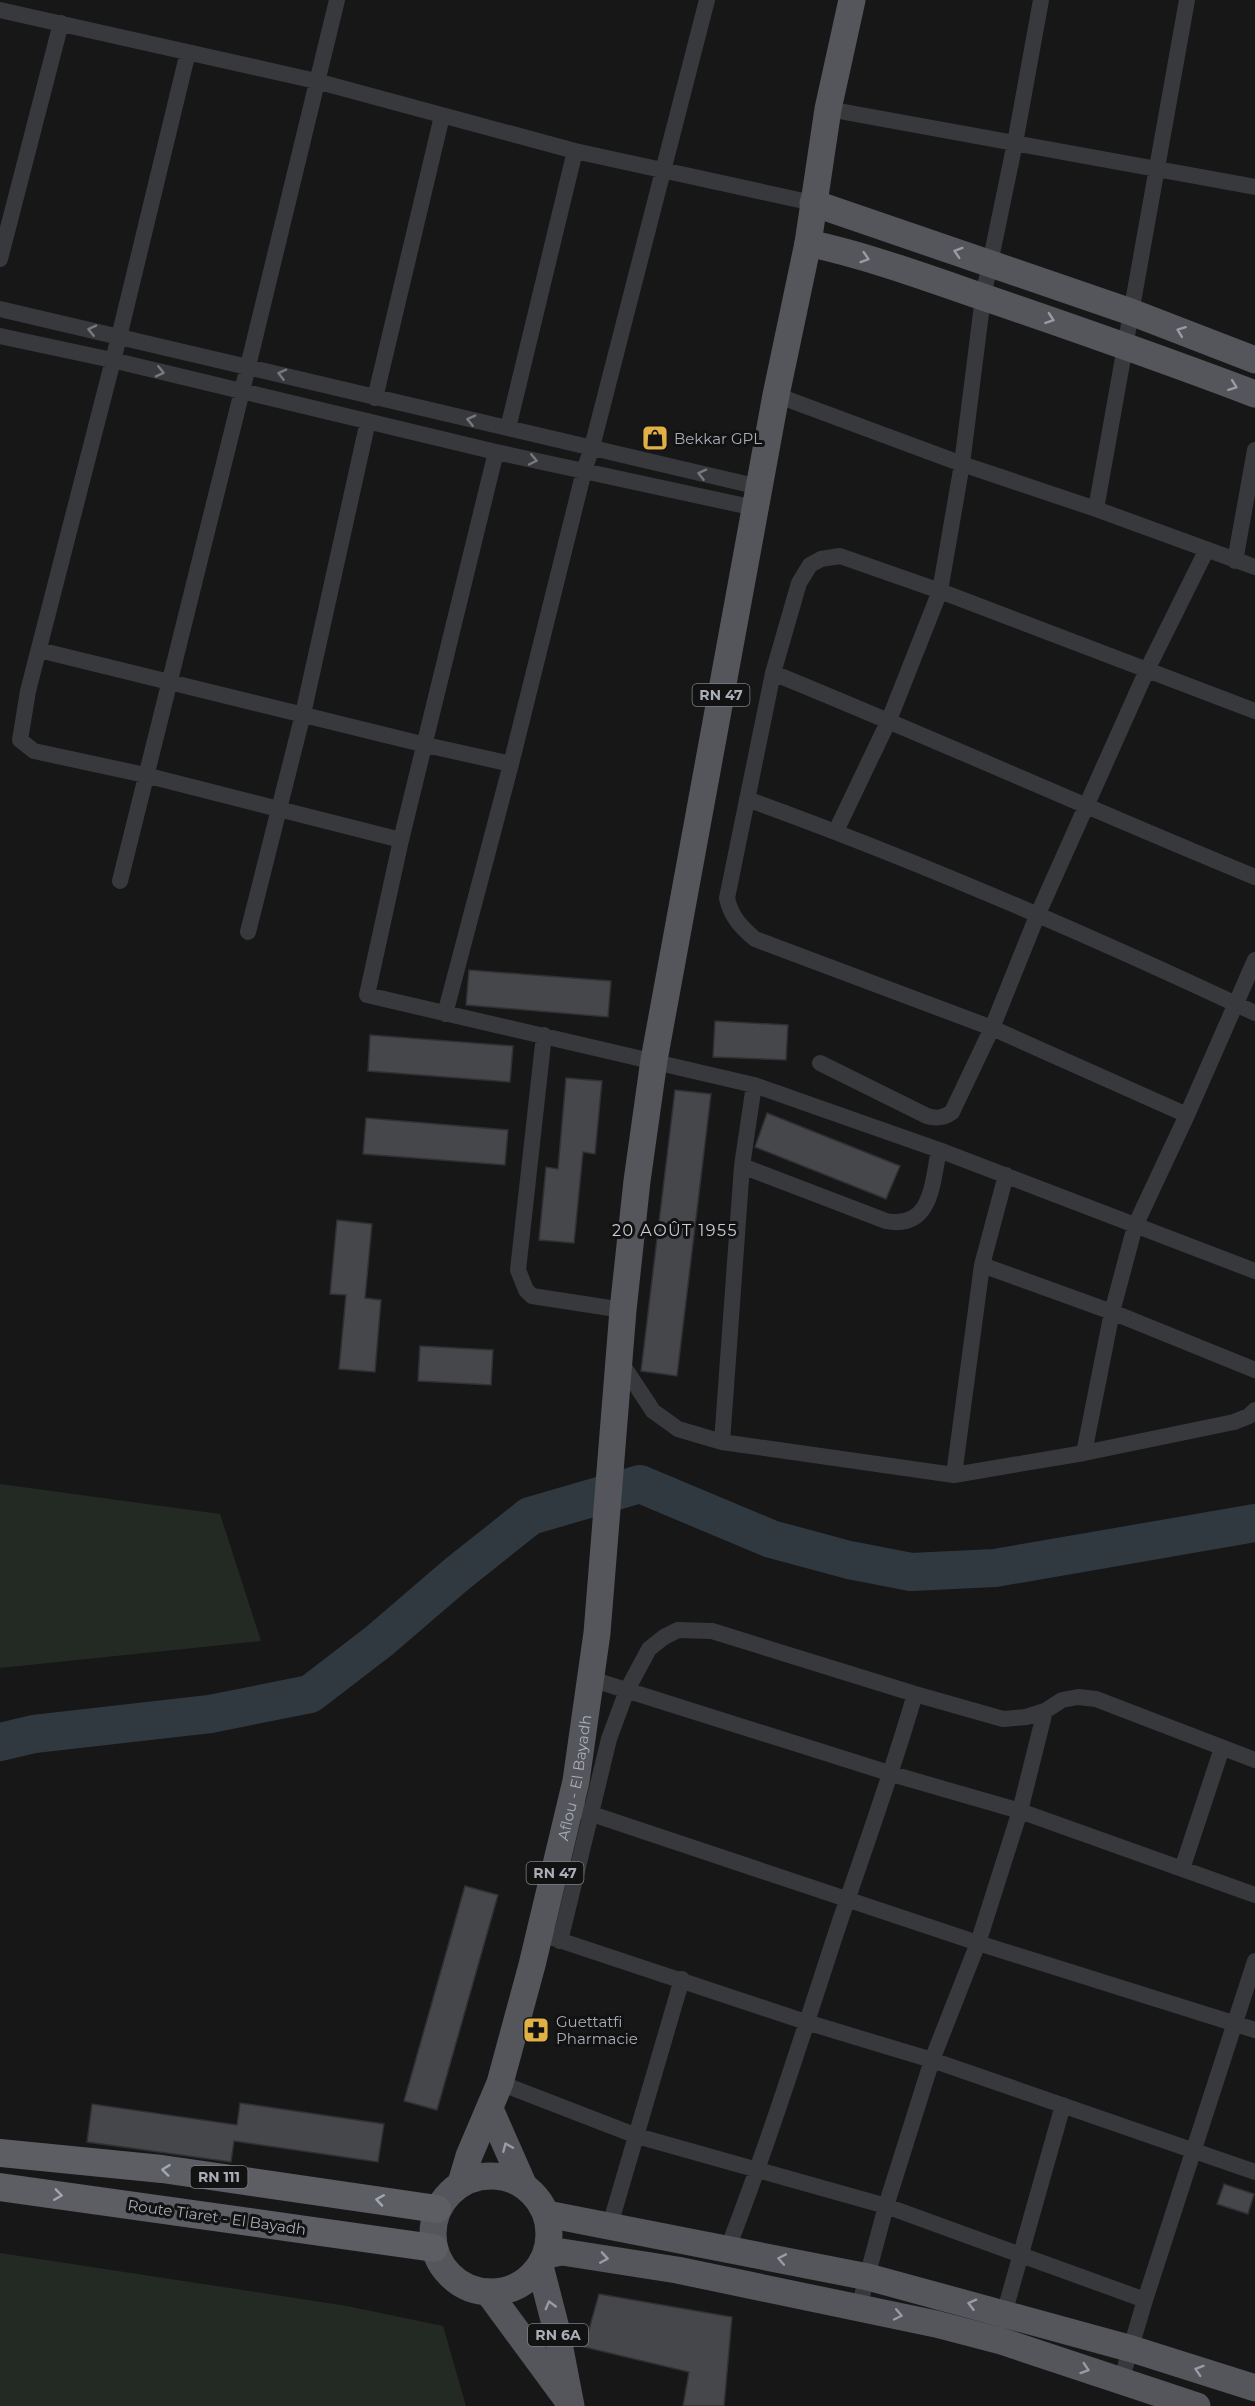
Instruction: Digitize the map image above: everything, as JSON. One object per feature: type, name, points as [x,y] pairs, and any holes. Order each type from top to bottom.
[{"type":"highway","name":"RN 111","points":[[0,2153],[162,2169],[437,2209]]},
{"type":"highway","name":"Route Tiaret - El Bayadh","points":[[0,2187],[434,2248]]},
{"type":"main road","name":"RN 47","points":[[618,1358],[637,1181],[654,1060],[776,395],[808,243],[828,109],[852,0]]},
{"type":"main road","points":[[813,203],[1131,312],[1255,360]]},
{"type":"main road","points":[[808,243],[836,249],[1126,345],[1255,394]]},
{"type":"main road","name":"Aflou - El Bayadh","points":[[461,2183],[469,2156],[500,2083],[550,1937],[581,1810],[576,1780],[597,1633],[618,1358]]},
{"type":"main road","points":[[490,2109],[523,2184],[542,2203],[547,2214],[550,2233],[543,2261],[530,2278],[517,2286],[503,2291],[488,2292],[470,2288],[454,2279],[442,2266],[434,2248],[432,2228],[437,2209],[447,2194],[461,2183],[481,2175],[503,2176],[523,2184]]},
{"type":"main road","points":[[547,2214],[868,2277],[1132,2349],[1255,2388]]},
{"type":"main road","points":[[677,2271],[682,2239]]},
{"type":"main road","points":[[543,2261],[562,2252],[677,2271],[859,2307],[995,2339],[1197,2406]]},
{"type":"main road","name":"RN 6A","points":[[543,2261],[571,2405]]},
{"type":"main road","name":"RN 6A","points":[[488,2292],[571,2405]]},
{"type":"street","points":[[120,881],[337,0]]},
{"type":"street","points":[[445,1014],[707,0]]},
{"type":"street","points":[[836,831],[889,720],[940,591],[962,464],[983,297],[1016,143],[1041,0]]},
{"type":"street","points":[[1096,509],[1187,0]]},
{"type":"street","points":[[0,10],[316,81],[575,151],[813,203]]},
{"type":"street","points":[[0,260],[61,23]]},
{"type":"street","points":[[188,52],[119,337],[28,690],[20,740],[34,751],[145,775],[402,840]]},
{"type":"street","points":[[828,109],[1255,187]]},
{"type":"street","points":[[375,398],[442,116]]},
{"type":"street","points":[[508,428],[575,151]]},
{"type":"street","points":[[0,309],[592,447],[757,498]]},
{"type":"street","points":[[0,336],[112,360],[584,471],[757,498]]},
{"type":"street","points":[[776,395],[962,464],[1096,509],[1255,567]]},
{"type":"street","points":[[248,932],[303,714],[368,421]]},
{"type":"street","points":[[1235,561],[1255,450]]},
{"type":"street","points":[[496,452],[367,995],[754,1085],[939,1150],[1255,1271]]},
{"type":"street","points":[[820,1063],[927,1116],[945,1117],[957,1105],[1085,807],[1147,670],[1206,551]]},
{"type":"street","points":[[1187,1115],[992,1028],[755,939],[740,927],[729,907],[728,898],[773,673],[799,583],[810,565],[821,559],[840,556],[940,591],[1255,711]]},
{"type":"street","points":[[39,650],[511,764]]},
{"type":"street","points":[[773,673],[889,720],[1085,807],[1255,877]]},
{"type":"street","points":[[747,799],[836,831],[1037,916],[1255,1013]]},
{"type":"street","points":[[1084,1453],[1112,1312],[1135,1226],[1255,960]]},
{"type":"street","points":[[544,1035],[518,1270],[526,1290],[532,1296],[623,1310]]},
{"type":"street","points":[[722,1442],[742,1166],[754,1085]]},
{"type":"street","points":[[742,1166],[886,1221],[900,1224],[909,1222],[922,1213],[929,1197],[939,1150]]},
{"type":"street","points":[[954,1474],[981,1265],[1006,1175]]},
{"type":"street","points":[[981,1265],[1112,1312],[1255,1370]]},
{"type":"street","points":[[618,1358],[635,1387],[659,1416],[678,1429],[722,1442],[954,1474],[1084,1453],[1234,1422],[1249,1416],[1255,1410]]},
{"type":"street","points":[[1255,1760],[1096,1699],[1078,1697],[1062,1700],[1045,1711],[1026,1717],[1003,1719],[712,1631],[678,1630],[649,1649],[627,1690],[581,1810],[978,1943],[1255,2030]]},
{"type":"street","points":[[591,1679],[1020,1811],[1255,1895]]},
{"type":"street","points":[[728,2248],[759,2169],[847,1899],[892,1773],[915,1694]]},
{"type":"street","points":[[859,2307],[886,2206],[932,2060],[978,1943],[1020,1811],[1045,1711]]},
{"type":"street","points":[[1182,1869],[1222,1748]]},
{"type":"street","points":[[550,1937],[807,2022],[932,2060],[1255,2172]]},
{"type":"street","points":[[1121,2381],[1255,1961]]},
{"type":"street","points":[[610,2225],[682,1979]]},
{"type":"street","points":[[500,2083],[637,2136],[886,2206],[1145,2300]]},
{"type":"street","points":[[995,2339],[1005,2313],[1019,2254],[1063,2105]]},
{"type":"shaded area","points":[[0,1484],[220,1514],[261,1641],[0,1668]]},
{"type":"shaded area","points":[[0,2253],[347,2306],[443,2326],[466,2406],[0,2406]]},
{"type":"building","points":[[469,970],[611,981],[608,1017],[466,1005]]},
{"type":"building","points":[[715,1021],[788,1025],[786,1060],[713,1057]]},
{"type":"building","points":[[370,1035],[513,1046],[510,1082],[368,1071]]},
{"type":"building","points":[[566,1078],[602,1081],[595,1154],[583,1152],[574,1243],[539,1240],[546,1167],[558,1169]]},
{"type":"building","points":[[675,1090],[711,1094],[677,1376],[641,1371]]},
{"type":"building","points":[[767,1113],[900,1166],[886,1199],[755,1147]]},
{"type":"building","points":[[366,1118],[508,1130],[505,1165],[363,1154]]},
{"type":"building","points":[[337,1220],[372,1224],[365,1298],[381,1300],[375,1372],[339,1369],[346,1295],[330,1294]]},
{"type":"building","points":[[420,1346],[493,1350],[491,1385],[418,1381]]},
{"type":"building","points":[[465,1886],[498,1895],[437,2110],[404,2101]]},
{"type":"building","points":[[240,2103],[384,2124],[378,2162],[234,2141],[231,2162],[87,2142],[92,2104],[237,2125]]},
{"type":"building","points":[[1224,2184],[1254,2194],[1248,2214],[1217,2204]]},
{"type":"building","points":[[599,2294],[732,2317],[724,2406],[683,2406],[689,2372],[584,2347]]},
{"type":"waterway","points":[[0,1742],[34,1734],[210,1714],[310,1694],[379,1641],[457,1574],[530,1516],[640,1484],[771,1539],[849,1560],[911,1572],[995,1568],[1255,1523]]},
{"type":"place","name":"Bekkar GPL","points":[[655,438]]},
{"type":"place","name":"Guettatfi Pharmacie","points":[[536,2030]]},
{"type":"district","name":"20 AOÛT 1955","points":[[675,1230]]}]
